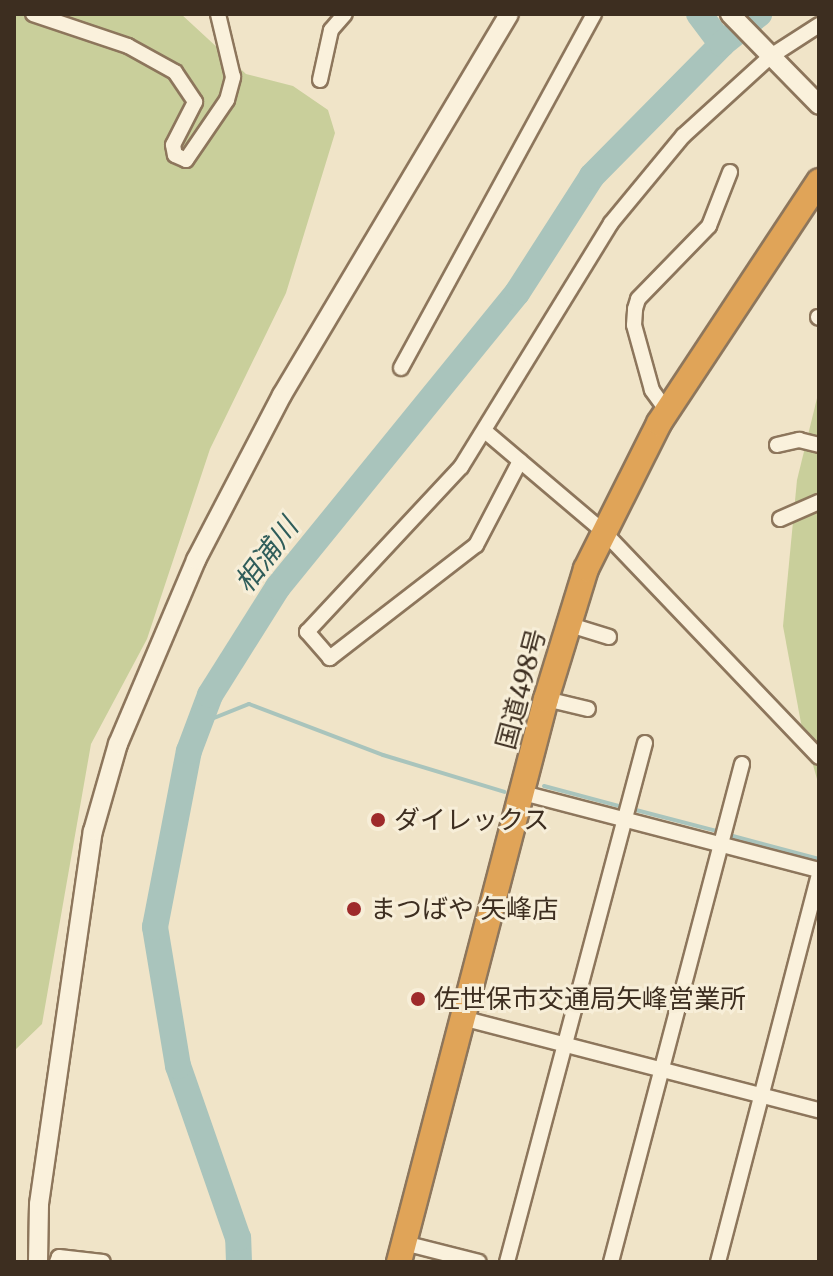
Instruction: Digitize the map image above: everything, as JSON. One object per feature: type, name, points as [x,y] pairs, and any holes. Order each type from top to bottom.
[{"type":"highway","name":"国道498号","points":[[401,1252],[567,624],[604,532],[667,411],[819,181]]},
{"type":"street","points":[[33,14],[128,46],[175,72],[195,102],[173,145],[175,155],[186,160],[227,100],[233,77],[218,14]]},
{"type":"street","points":[[38,1262],[39,1204],[93,831],[118,744],[196,560],[282,395],[509,14]]},
{"type":"street","points":[[401,368],[594,14]]},
{"type":"street","points":[[730,14],[819,105]]},
{"type":"street","points":[[320,80],[331,30],[338,17]]},
{"type":"street","points":[[520,461],[476,545],[330,658],[307,632],[422,512],[486,432],[549,319],[611,223],[683,136],[768,52],[819,25]]},
{"type":"street","points":[[667,411],[652,390],[634,325],[635,309],[638,299],[709,226],[730,172]]},
{"type":"street","points":[[486,432],[604,532],[819,757]]},
{"type":"street","points":[[777,445],[799,440],[819,445]]},
{"type":"street","points":[[780,519],[819,502]]},
{"type":"street","points":[[567,624],[609,637]]},
{"type":"street","points":[[546,699],[588,709]]},
{"type":"street","points":[[507,1262],[645,743]]},
{"type":"street","points":[[611,1262],[742,764]]},
{"type":"street","points":[[523,793],[818,868],[763,1096],[718,1262]]},
{"type":"street","points":[[462,1018],[819,1110]]},
{"type":"street","points":[[401,1252],[479,1262]]},
{"type":"street","points":[[57,1262],[59,1257],[103,1262]]},
{"type":"green space","points":[[14,14],[181,14],[246,74],[293,86],[328,110],[335,133],[286,293],[210,449],[147,639],[91,744],[42,1024],[14,1051]]},
{"type":"green space","points":[[819,390],[819,786],[801,723],[783,626],[797,480]]},
{"type":"waterway","points":[[699,14],[722,44]]},
{"type":"waterway","name":"相浦川","points":[[239,1262],[238,1238],[178,1066],[155,927],[189,751],[210,695],[278,587],[517,293],[592,176],[722,44],[759,14]]},
{"type":"waterway","points":[[199,724],[249,704],[383,755],[505,792]]},
{"type":"waterway","points":[[544,786],[623,807]]},
{"type":"waterway","points":[[632,809],[720,832]]},
{"type":"waterway","points":[[729,835],[819,859]]},
{"type":"place","name":"ダイレックス","points":[[378,820]]},
{"type":"place","name":"まつばや 矢峰店","points":[[354,909]]},
{"type":"place","name":"佐世保市交通局矢峰営業所","points":[[418,999]]}]
